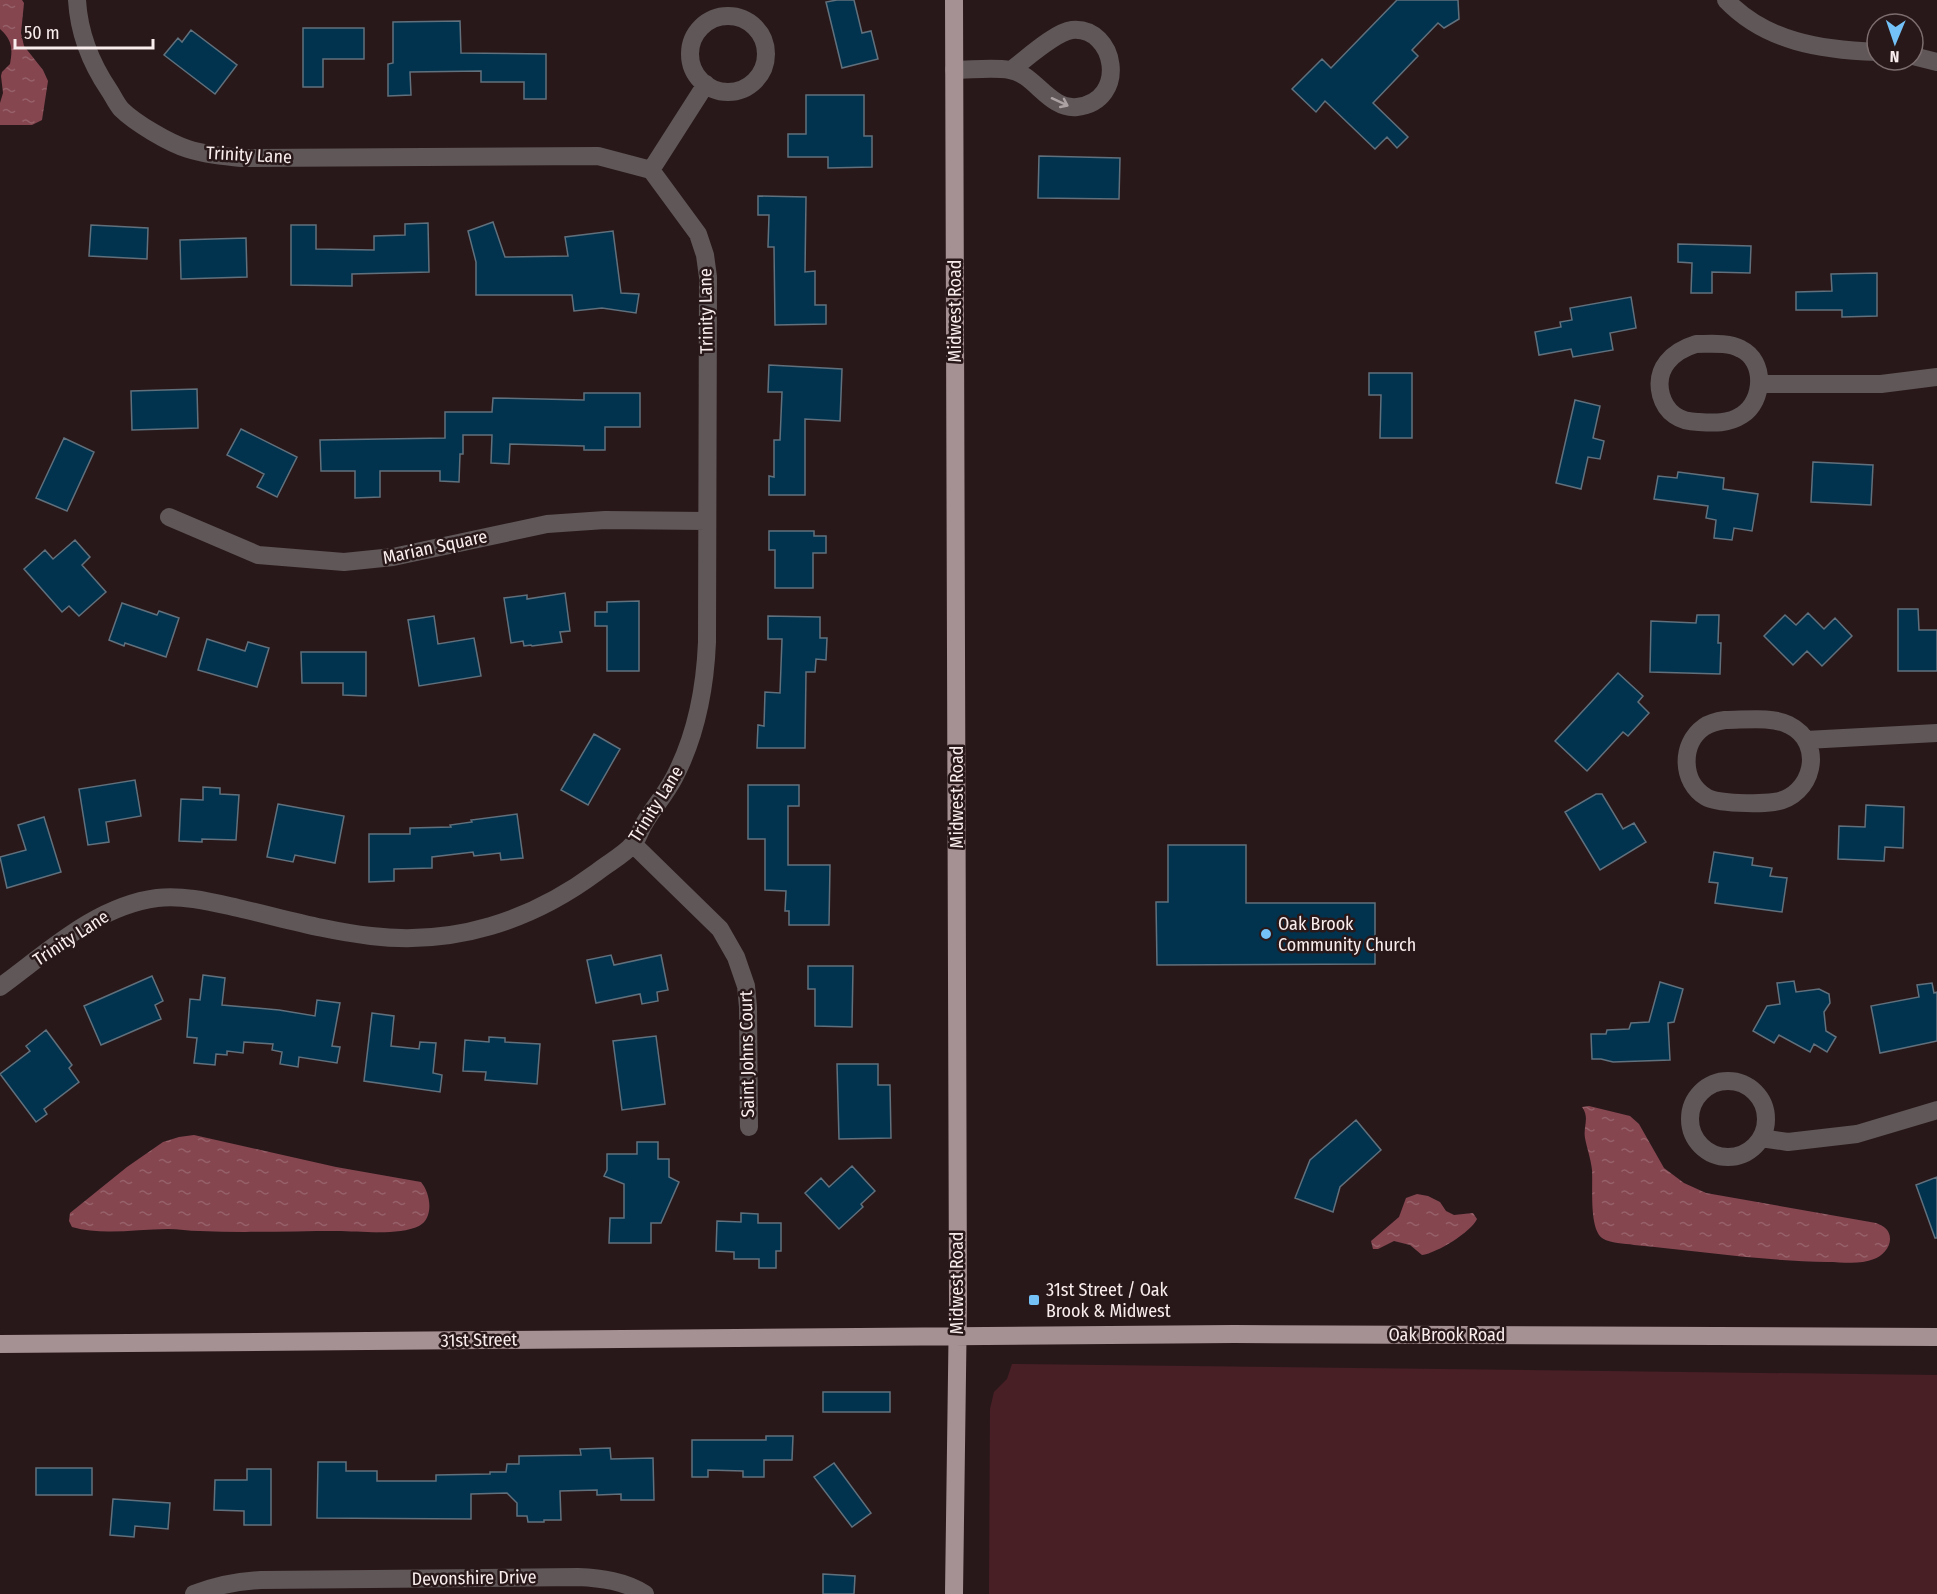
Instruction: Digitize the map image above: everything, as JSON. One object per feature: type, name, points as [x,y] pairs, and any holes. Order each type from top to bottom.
[{"type":"main road","name":"Midwest Road","points":[[954,0],[957,1336],[954,1594]]},
{"type":"main road","name":"Oak Brook Road","points":[[957,1336],[1233,1334],[1937,1337]]},
{"type":"main road","name":"31st Street","points":[[0,1344],[957,1336]]},
{"type":"street","name":"Trinity Lane","points":[[0,987],[81,927],[102,915],[137,902],[171,897],[195,898],[370,936],[404,939],[444,937],[488,928],[519,918],[576,888],[633,844],[678,770],[693,731],[705,676],[708,277],[705,255],[698,234],[651,170],[598,156],[242,158],[212,156],[186,149],[154,133],[122,109],[97,72],[89,55],[82,34],[77,0]]},
{"type":"street","points":[[1726,0],[1752,22],[1790,39],[1810,46],[1865,52]]},
{"type":"street","points":[[721,16],[744,19],[754,26],[765,43],[765,64],[761,73],[753,83],[743,89],[729,92],[716,90],[706,84],[696,74],[691,63],[690,51],[694,38],[700,29],[711,20],[721,16]]},
{"type":"street","points":[[954,70],[1011,70],[1037,85],[1060,104],[1073,107],[1088,105],[1101,97],[1108,87],[1111,72],[1105,47],[1097,37],[1088,32],[1073,30],[1060,34],[1011,70]]},
{"type":"street","points":[[651,170],[706,84]]},
{"type":"street","points":[[1696,344],[1723,344],[1741,349],[1756,365],[1760,384],[1756,400],[1744,414],[1731,421],[1719,423],[1685,422],[1676,417],[1667,408],[1659,384],[1666,363],[1681,349],[1696,344]]},
{"type":"street","points":[[1760,384],[1881,384],[1937,378]]},
{"type":"street","name":"Marian Square","points":[[169,517],[258,555],[344,562],[393,557],[547,524],[605,520],[707,521]]},
{"type":"street","points":[[1777,720],[1793,726],[1806,740],[1811,755],[1811,769],[1807,780],[1801,789],[1790,797],[1774,802],[1718,802],[1707,798],[1698,791],[1686,769],[1686,756],[1695,736],[1704,727],[1714,722],[1777,720]]},
{"type":"street","points":[[1806,740],[1937,733]]},
{"type":"street","name":"Saint Johns Court","points":[[633,844],[720,929],[736,957],[746,986],[748,1007],[749,1127]]},
{"type":"street","points":[[1737,1082],[1747,1086],[1763,1104],[1766,1115],[1761,1138],[1755,1147],[1736,1157],[1725,1158],[1706,1151],[1692,1134],[1690,1113],[1693,1103],[1706,1087],[1716,1083],[1737,1082]]},
{"type":"street","points":[[1761,1138],[1788,1142],[1857,1134],[1937,1110]]},
{"type":"street","name":"Devonshire Drive","points":[[194,1594],[236,1581],[578,1576],[620,1583],[645,1594]]},
{"type":"shaded area","points":[[1012,1364],[1937,1375],[1937,1594],[989,1594],[990,1409],[994,1392],[1007,1379]]},
{"type":"water","points":[[0,0],[22,0],[24,3],[21,33],[24,46],[43,70],[48,81],[42,120],[32,125],[0,125],[0,103],[3,93],[1,76],[10,64],[11,45],[0,29]]},
{"type":"water","points":[[1589,1106],[1630,1116],[1639,1124],[1664,1168],[1684,1183],[1706,1193],[1876,1223],[1888,1231],[1889,1246],[1883,1254],[1874,1259],[1845,1263],[1755,1258],[1606,1240],[1598,1233],[1593,1217],[1592,1170],[1585,1138],[1586,1115],[1582,1107]]},
{"type":"water","points":[[194,1135],[336,1167],[421,1182],[429,1199],[429,1212],[419,1226],[390,1232],[234,1232],[168,1229],[108,1232],[72,1227],[69,1221],[70,1213],[127,1167],[163,1142]]},
{"type":"water","points":[[1417,1194],[1440,1202],[1446,1211],[1454,1215],[1473,1213],[1477,1219],[1461,1236],[1422,1255],[1410,1245],[1394,1241],[1373,1249],[1371,1241],[1399,1217],[1406,1198]]},
{"type":"building","points":[[854,0],[862,33],[871,31],[878,59],[842,68],[826,2]]},
{"type":"building","points":[[1397,0],[1458,0],[1459,19],[1444,28],[1438,23],[1412,50],[1418,56],[1373,103],[1408,137],[1397,148],[1387,137],[1375,149],[1325,101],[1316,112],[1292,89],[1322,59],[1331,68]]},
{"type":"building","points":[[460,21],[461,53],[546,54],[546,99],[524,99],[524,82],[481,82],[481,71],[410,72],[411,95],[388,96],[388,64],[393,63],[393,22]]},
{"type":"building","points":[[303,28],[364,28],[364,59],[323,59],[323,87],[303,87]]},
{"type":"building","points":[[191,30],[237,65],[215,94],[164,55],[178,38],[182,42]]},
{"type":"building","points":[[806,95],[864,95],[864,136],[872,136],[872,167],[828,168],[828,157],[788,157],[788,134],[806,134]]},
{"type":"building","points":[[1039,156],[1120,158],[1119,199],[1038,198]]},
{"type":"building","points":[[758,196],[806,197],[805,272],[815,271],[815,305],[826,305],[826,324],[775,325],[774,247],[768,247],[769,215],[758,215]]},
{"type":"building","points":[[493,222],[505,257],[568,256],[565,237],[613,231],[621,293],[639,294],[636,313],[602,308],[574,311],[572,295],[476,295],[476,262],[468,231]]},
{"type":"building","points":[[428,223],[429,272],[352,274],[352,286],[291,285],[291,225],[316,225],[316,249],[374,250],[374,236],[405,235],[405,224]]},
{"type":"building","points":[[91,225],[148,228],[147,259],[89,256]]},
{"type":"building","points":[[246,238],[247,277],[181,279],[180,240]]},
{"type":"building","points":[[1678,244],[1751,246],[1750,273],[1712,272],[1712,293],[1691,293],[1692,263],[1678,262]]},
{"type":"building","points":[[1877,273],[1877,316],[1842,317],[1842,310],[1796,310],[1796,292],[1832,291],[1831,274]]},
{"type":"building","points":[[1631,297],[1636,328],[1610,333],[1613,350],[1573,357],[1571,349],[1539,355],[1535,332],[1561,327],[1560,322],[1572,320],[1570,308]]},
{"type":"building","points":[[769,365],[842,369],[840,421],[805,419],[805,495],[769,495],[769,476],[774,477],[774,440],[780,440],[782,392],[768,392]]},
{"type":"building","points":[[1369,373],[1412,373],[1412,438],[1380,438],[1381,395],[1369,395]]},
{"type":"building","points":[[197,389],[198,428],[132,430],[131,391]]},
{"type":"building","points":[[584,393],[640,393],[640,427],[605,427],[605,450],[584,450],[584,446],[510,444],[509,464],[491,463],[492,435],[463,435],[459,482],[440,481],[440,471],[380,471],[380,497],[355,498],[355,471],[321,471],[320,440],[445,438],[445,412],[492,412],[493,398],[584,400]]},
{"type":"building","points":[[1575,400],[1600,406],[1593,438],[1604,441],[1600,459],[1588,457],[1581,489],[1556,483]]},
{"type":"building","points":[[241,429],[297,457],[277,497],[257,487],[264,474],[227,455]]},
{"type":"building","points":[[64,438],[94,452],[67,511],[36,498]]},
{"type":"building","points":[[1813,462],[1873,465],[1871,505],[1811,502]]},
{"type":"building","points":[[1678,472],[1724,478],[1723,489],[1758,494],[1752,531],[1734,528],[1732,540],[1714,538],[1716,520],[1706,518],[1708,506],[1654,499],[1658,476],[1677,478]]},
{"type":"building","points":[[769,531],[814,531],[814,536],[826,536],[826,553],[813,553],[813,588],[775,588],[775,550],[769,550]]},
{"type":"building","points":[[75,540],[90,557],[82,565],[106,592],[79,616],[69,606],[62,612],[24,569],[45,550],[53,559]]},
{"type":"building","points":[[565,593],[570,631],[560,632],[562,642],[532,646],[524,646],[523,641],[511,643],[504,598],[527,595],[527,599]]},
{"type":"building","points":[[639,601],[639,671],[607,671],[607,626],[595,626],[595,612],[607,612],[607,602]]},
{"type":"building","points":[[122,603],[157,615],[159,611],[179,618],[166,657],[109,640]]},
{"type":"building","points":[[1898,609],[1918,609],[1919,630],[1937,630],[1937,671],[1898,671]]},
{"type":"building","points":[[1808,613],[1824,629],[1835,618],[1852,636],[1822,666],[1807,651],[1793,665],[1764,636],[1785,615],[1796,625]]},
{"type":"building","points":[[1697,615],[1719,615],[1720,674],[1650,672],[1651,621],[1696,623]]},
{"type":"building","points":[[434,616],[438,644],[474,638],[481,676],[419,686],[408,620]]},
{"type":"building","points":[[768,616],[820,617],[820,638],[827,638],[826,660],[816,659],[815,672],[806,672],[805,748],[757,748],[758,725],[764,726],[765,692],[780,693],[782,639],[768,639]]},
{"type":"building","points":[[207,639],[245,651],[248,642],[269,648],[257,687],[198,670]]},
{"type":"building","points":[[301,652],[366,652],[366,696],[343,695],[343,683],[302,683]]},
{"type":"building","points":[[1618,673],[1643,696],[1638,702],[1649,713],[1628,736],[1623,732],[1587,771],[1555,741]]},
{"type":"building","points":[[594,734],[620,749],[588,805],[561,790]]},
{"type":"building","points":[[135,780],[141,816],[106,822],[109,842],[88,845],[79,789]]},
{"type":"building","points":[[748,785],[799,785],[799,806],[788,806],[788,865],[830,865],[829,925],[789,925],[789,911],[785,911],[786,891],[765,890],[765,839],[748,839]]},
{"type":"building","points":[[203,787],[220,788],[220,794],[239,795],[236,840],[179,841],[181,799],[203,800]]},
{"type":"building","points":[[1596,794],[1602,794],[1623,829],[1634,823],[1646,842],[1600,870],[1565,812]]},
{"type":"building","points":[[278,804],[344,816],[335,863],[295,855],[293,862],[267,857]]},
{"type":"building","points":[[1866,805],[1904,807],[1903,848],[1885,847],[1884,861],[1838,859],[1839,826],[1865,827]]},
{"type":"building","points":[[517,814],[523,858],[501,860],[500,853],[474,856],[473,852],[432,857],[432,868],[394,869],[394,881],[369,882],[369,834],[410,834],[410,828],[451,827],[450,825],[472,822],[471,820]]},
{"type":"building","points":[[44,817],[61,872],[7,888],[0,857],[26,850],[18,825]]},
{"type":"building","name":"Oak Brook Community Church","points":[[1168,845],[1246,845],[1246,903],[1375,903],[1375,964],[1157,965],[1156,902],[1168,902]]},
{"type":"building","points":[[1714,852],[1753,858],[1752,865],[1772,868],[1770,876],[1787,878],[1782,912],[1715,903],[1718,883],[1709,882]]},
{"type":"building","points":[[611,955],[614,965],[661,955],[668,990],[657,992],[658,1001],[642,1004],[640,994],[596,1003],[587,960]]},
{"type":"building","points":[[808,966],[853,966],[852,1027],[815,1026],[815,989],[808,989]]},
{"type":"building","points":[[203,975],[225,978],[222,1005],[315,1016],[317,1000],[340,1003],[332,1046],[340,1047],[337,1063],[299,1057],[298,1067],[280,1064],[282,1052],[272,1050],[273,1044],[244,1042],[243,1053],[227,1051],[227,1055],[216,1054],[215,1065],[194,1063],[197,1038],[187,1037],[190,999],[200,1000]]},
{"type":"building","points":[[152,976],[163,1001],[155,1005],[161,1019],[101,1045],[84,1006]]},
{"type":"building","points":[[1794,981],[1796,992],[1819,989],[1829,994],[1830,1003],[1824,1012],[1826,1031],[1836,1037],[1827,1052],[1814,1044],[1810,1052],[1779,1035],[1774,1043],[1753,1031],[1767,1006],[1780,1004],[1777,983]]},
{"type":"building","points":[[1660,982],[1683,989],[1674,1022],[1668,1023],[1670,1060],[1613,1062],[1592,1059],[1591,1034],[1606,1034],[1607,1030],[1629,1029],[1631,1023],[1649,1022]]},
{"type":"building","points":[[1932,983],[1934,993],[1937,992],[1937,1041],[1880,1053],[1871,1006],[1919,997],[1917,985]]},
{"type":"building","points":[[372,1013],[394,1016],[391,1046],[419,1049],[420,1042],[436,1043],[433,1073],[442,1075],[440,1092],[364,1081]]},
{"type":"building","points":[[46,1030],[72,1065],[69,1068],[79,1082],[44,1109],[47,1114],[36,1122],[0,1074],[30,1051],[26,1046]]},
{"type":"building","points":[[656,1036],[665,1104],[622,1110],[613,1041]]},
{"type":"building","points":[[489,1037],[505,1038],[505,1042],[540,1044],[537,1084],[485,1080],[486,1072],[463,1071],[465,1040],[489,1042]]},
{"type":"building","points":[[837,1064],[878,1064],[878,1085],[890,1085],[891,1138],[839,1139]]},
{"type":"building","points":[[1356,1120],[1381,1150],[1340,1187],[1333,1212],[1295,1198],[1310,1160]]},
{"type":"building","points":[[637,1142],[658,1142],[658,1159],[669,1159],[669,1177],[679,1182],[661,1223],[651,1223],[651,1243],[609,1243],[610,1218],[624,1218],[624,1184],[604,1176],[607,1170],[607,1154],[637,1154]]},
{"type":"building","points":[[852,1166],[875,1191],[861,1204],[863,1207],[839,1229],[805,1193],[821,1178],[829,1187]]},
{"type":"building","points":[[1937,1177],[1937,1238],[1935,1238],[1916,1185]]},
{"type":"building","points":[[741,1213],[758,1214],[758,1223],[781,1223],[781,1251],[776,1251],[776,1268],[759,1268],[759,1259],[734,1259],[734,1252],[716,1251],[717,1221],[741,1222]]},
{"type":"building","points":[[823,1392],[890,1392],[890,1412],[823,1412]]},
{"type":"building","points":[[766,1436],[793,1436],[792,1460],[764,1460],[764,1477],[743,1477],[743,1471],[708,1470],[708,1477],[692,1477],[692,1440],[766,1440]]},
{"type":"building","points":[[610,1448],[611,1459],[653,1458],[654,1500],[621,1500],[621,1494],[597,1495],[597,1490],[560,1491],[561,1520],[544,1520],[544,1522],[528,1522],[527,1516],[517,1516],[517,1503],[507,1493],[471,1494],[471,1519],[317,1518],[318,1462],[346,1462],[346,1471],[377,1471],[377,1481],[436,1481],[436,1475],[506,1472],[507,1464],[519,1464],[519,1456],[581,1455],[580,1449]]},
{"type":"building","points":[[834,1463],[871,1513],[852,1527],[814,1477]]},
{"type":"building","points":[[36,1468],[92,1468],[92,1495],[36,1495]]},
{"type":"building","points":[[247,1469],[271,1469],[271,1525],[244,1525],[244,1511],[214,1510],[215,1480],[247,1480]]},
{"type":"building","points":[[113,1499],[170,1503],[168,1529],[135,1526],[134,1537],[110,1535]]},
{"type":"building","points":[[823,1574],[855,1576],[854,1594],[823,1594]]},
{"type":"place","name":"Oak Brook Community Church","points":[[1266,934]]},
{"type":"place","name":"31st Street / Oak Brook & Midwest","points":[[1034,1300]]}]
